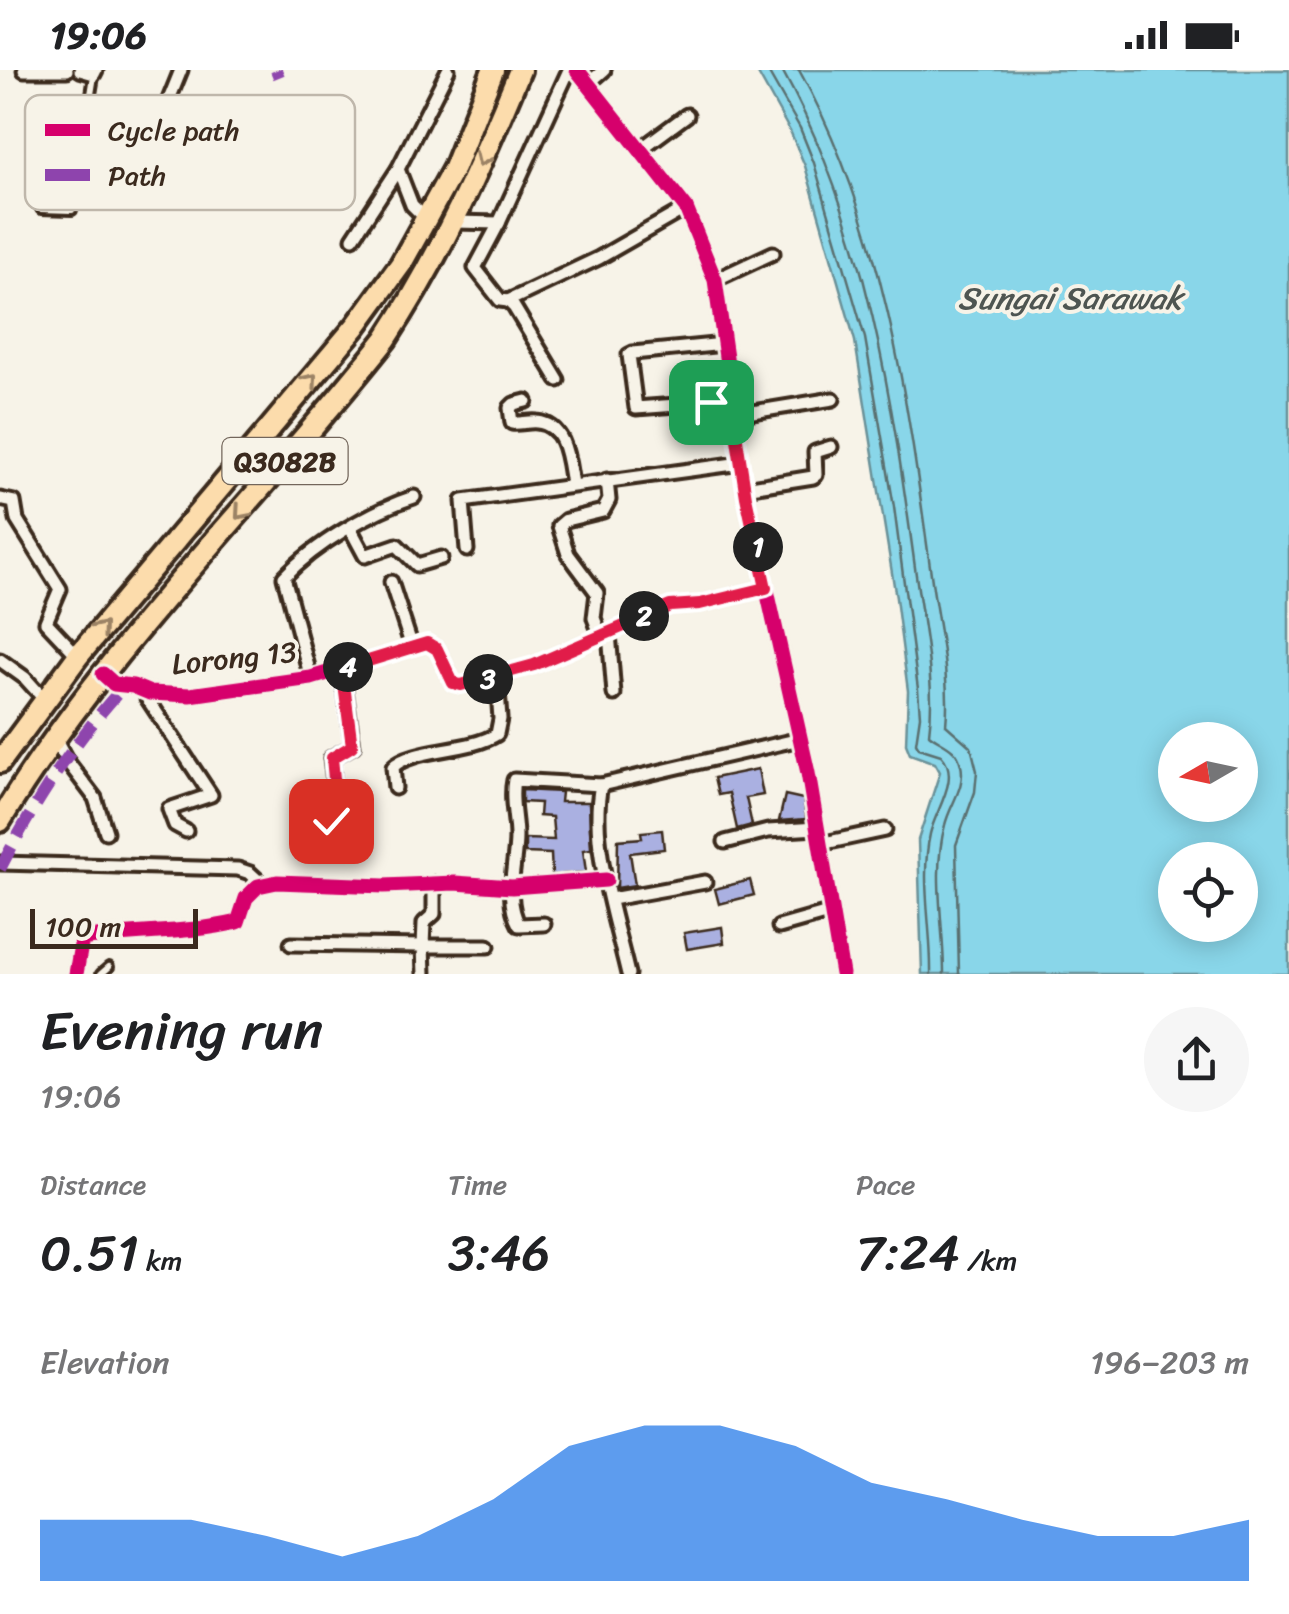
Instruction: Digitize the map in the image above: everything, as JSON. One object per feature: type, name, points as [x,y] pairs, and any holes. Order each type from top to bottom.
[{"type":"highway","points":[[0,762],[78,656],[356,326],[427,220],[454,168],[493,70]]},
{"type":"highway","name":"Q3082B","points":[[0,821],[27,776],[104,674],[375,353],[426,278],[455,222],[520,70]]},
{"type":"street","points":[[24,70],[67,70]]},
{"type":"street","points":[[80,70],[95,72]]},
{"type":"street","points":[[171,95],[181,70]]},
{"type":"street","points":[[353,238],[398,168],[448,70]]},
{"type":"street","points":[[569,70],[475,268],[500,300],[508,301],[598,258],[686,208]]},
{"type":"street","points":[[577,70],[686,208],[715,280],[745,488],[818,828],[842,974]]},
{"type":"street","points":[[589,83],[604,70]]},
{"type":"street","points":[[642,148],[686,115]]},
{"type":"street","points":[[398,168],[412,206],[427,220]]},
{"type":"street","points":[[455,222],[499,223]]},
{"type":"street","points":[[715,280],[773,253]]},
{"type":"street","points":[[508,301],[558,380]]},
{"type":"street","points":[[724,344],[633,352],[630,375],[636,408],[731,401]]},
{"type":"street","points":[[734,415],[833,399]]},
{"type":"street","points":[[526,402],[510,408],[512,423],[533,421],[553,428],[566,448],[572,484]]},
{"type":"street","points":[[745,488],[812,477],[816,472],[815,452],[831,447]]},
{"type":"street","points":[[467,550],[462,501],[741,463]]},
{"type":"street","points":[[606,480],[609,500],[603,511],[566,520],[559,526],[568,554],[597,593],[594,618],[605,635],[614,694]]},
{"type":"street","points":[[311,678],[284,577],[350,528],[388,506],[414,497]]},
{"type":"street","points":[[0,499],[14,502],[17,520],[58,582],[58,598],[46,622],[78,656]]},
{"type":"street","points":[[350,528],[365,556],[397,545],[417,565],[440,558]]},
{"type":"street","points":[[390,582],[412,647],[433,645],[453,683],[461,685],[497,676],[670,606],[700,604],[766,588]]},
{"type":"street","name":"Lorong 13","points":[[146,691],[190,694],[311,678],[412,647]]},
{"type":"street","points":[[0,660],[25,678],[44,700]]},
{"type":"street","points":[[324,846],[326,822],[338,820],[332,758],[352,746],[342,669]]},
{"type":"street","points":[[104,674],[114,684],[146,691],[210,794],[169,809],[176,825],[186,831]]},
{"type":"street","points":[[395,788],[393,766],[400,760],[497,734],[497,676]]},
{"type":"street","points":[[55,739],[66,761],[95,798],[106,832]]},
{"type":"street","points":[[544,924],[520,924],[516,918],[512,887],[516,839],[514,780],[601,785],[800,739]]},
{"type":"street","points":[[601,785],[598,821],[606,880],[628,974]]},
{"type":"street","points":[[725,842],[768,831],[818,828]]},
{"type":"street","points":[[820,844],[884,830]]},
{"type":"street","points":[[0,863],[238,869],[250,873],[263,885]]},
{"type":"street","points":[[76,974],[82,939],[206,930],[238,922],[246,898],[263,885],[277,882],[384,886],[434,882],[512,887],[606,880]]},
{"type":"street","points":[[424,974],[424,922],[434,914],[434,882]]},
{"type":"street","points":[[611,899],[705,882]]},
{"type":"street","points":[[779,927],[832,912]]},
{"type":"street","points":[[291,944],[488,946]]},
{"type":"lane","points":[[102,974],[109,967]]},
{"type":"water","name":"Sungai Sarawak","points":[[756,70],[1289,70],[1289,974],[922,974],[918,840],[940,772],[935,763],[910,754],[906,744],[908,691],[855,341],[805,166]]},
{"type":"building","points":[[758,769],[763,795],[746,798],[752,825],[737,829],[729,793],[718,795],[714,778]]},
{"type":"building","points":[[522,790],[561,792],[560,802],[589,802],[591,849],[583,850],[586,872],[552,875],[551,854],[525,853],[525,839],[554,840],[552,817],[539,816],[540,803],[522,802]]},
{"type":"building","points":[[785,795],[803,799],[806,819],[779,821]]},
{"type":"building","points":[[662,830],[664,849],[630,853],[635,885],[617,888],[618,840],[642,838],[641,832]]},
{"type":"building","points":[[750,880],[754,895],[719,904],[715,889]]},
{"type":"building","points":[[722,927],[724,943],[687,949],[684,933]]},
{"type":"marked path","points":[[276,70],[279,77]]},
{"type":"marked path","points":[[0,869],[56,773],[125,685]]},
{"type":"cycle path","points":[[577,70],[686,208],[715,280],[746,497],[808,773],[842,974]]},
{"type":"cycle path","points":[[103,674],[114,684],[150,693],[190,695],[311,678],[427,643],[437,649],[453,683],[461,685],[535,665],[669,606],[700,604],[767,588]]},
{"type":"cycle path","points":[[76,974],[82,939],[238,922],[246,898],[258,886],[277,882],[512,887],[606,880]]},
{"type":"route","points":[[331,821],[338,820],[332,756],[352,746],[342,669],[427,643],[437,649],[453,683],[461,685],[534,665],[670,606],[700,604],[766,588],[731,401],[711,402]]}]
